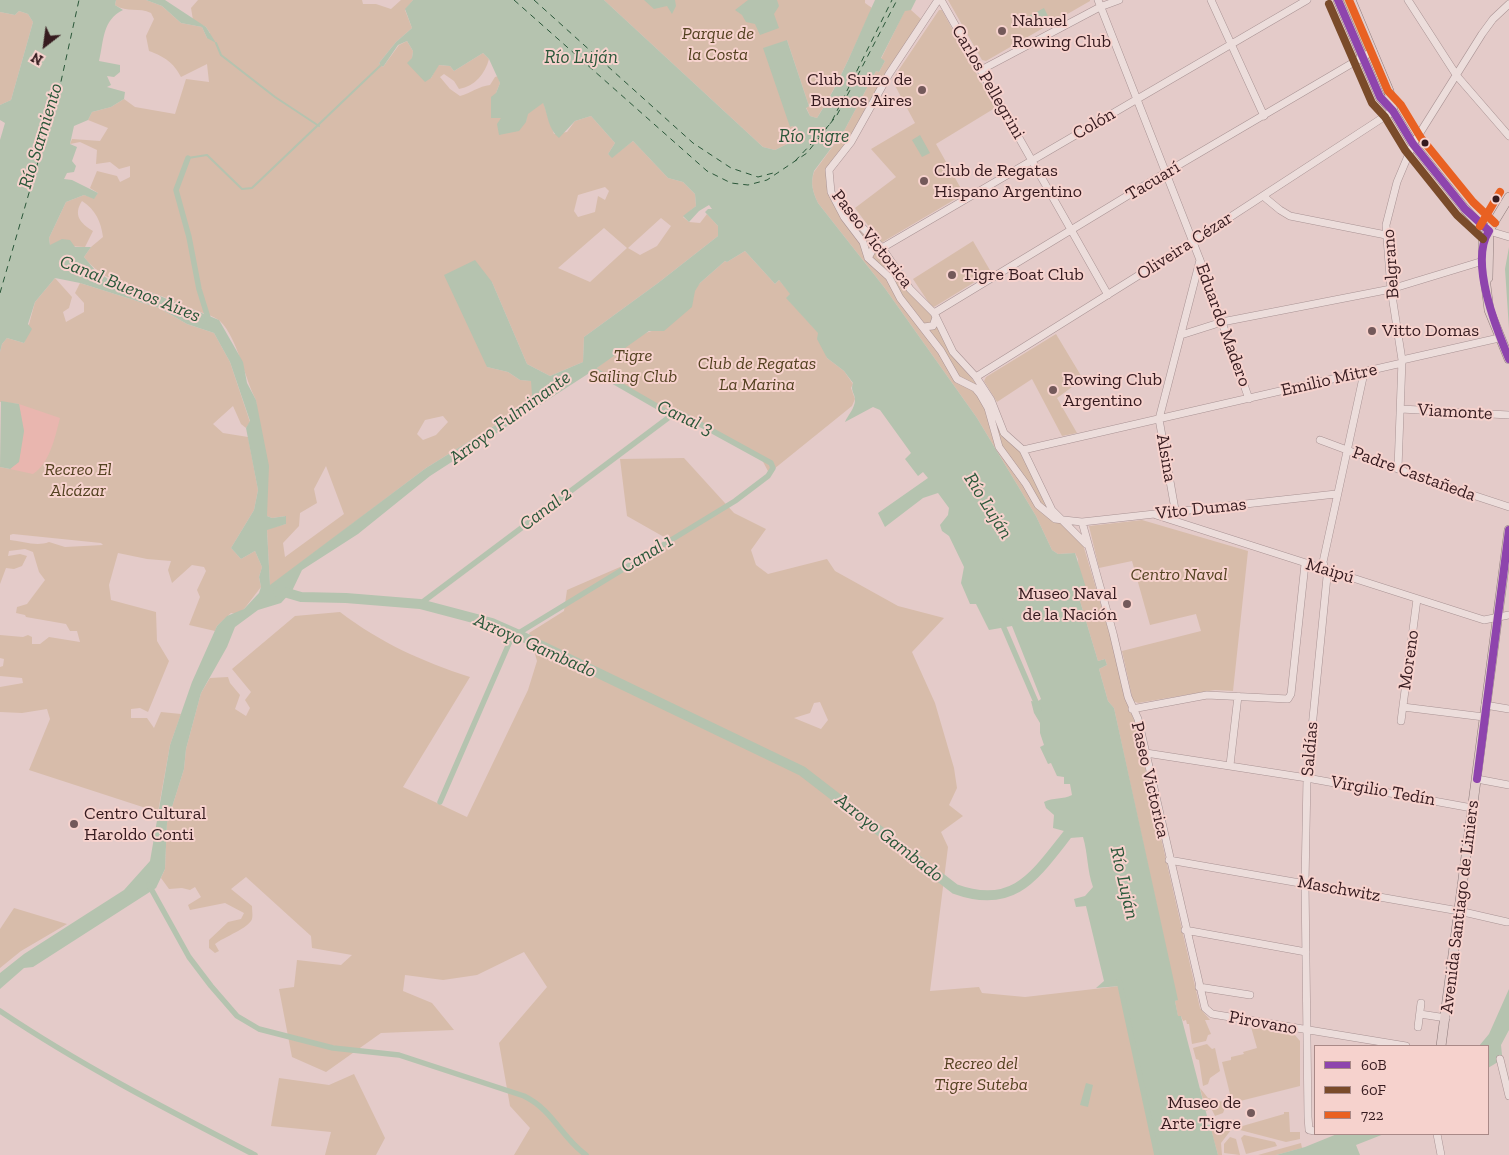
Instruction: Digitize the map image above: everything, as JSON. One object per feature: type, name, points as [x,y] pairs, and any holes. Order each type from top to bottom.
[{"type":"main road","points":[[1338,0],[1380,97],[1393,110],[1413,144],[1470,215],[1489,231],[1489,260],[1486,285]]},
{"type":"main road","points":[[1351,0],[1393,101],[1393,110]]},
{"type":"main road","points":[[1509,196],[1483,240],[1483,276],[1489,310],[1509,359]]},
{"type":"main road","name":"Avenida Santiago de Liniers","points":[[1441,1045],[1509,530]]},
{"type":"street","name":"Carlos Pellegrini","points":[[940,0],[1108,295]]},
{"type":"street","points":[[829,182],[830,170],[851,142],[889,74],[940,0]]},
{"type":"street","points":[[981,70],[1099,4],[1119,0]]},
{"type":"street","points":[[1211,0],[1264,116]]},
{"type":"street","name":"Colón","points":[[868,258],[873,249],[882,248],[1307,0]]},
{"type":"street","points":[[1408,0],[1457,76],[1509,136]]},
{"type":"street","name":"Eduardo Madero","points":[[1099,4],[1138,100],[1164,173],[1200,260],[1249,399]]},
{"type":"street","name":"Belgrano","points":[[1398,468],[1402,362],[1391,289],[1386,235],[1396,182],[1413,144],[1482,34],[1509,4]]},
{"type":"street","name":"Tacuarí","points":[[923,327],[932,326],[935,315],[1164,173],[1373,51]]},
{"type":"street","name":"Oliveira Cézar","points":[[976,377],[1192,242],[1393,110]]},
{"type":"street","name":"Paseo Victorica","points":[[829,182],[842,207],[882,248],[900,278],[935,315],[953,352],[976,377],[994,405],[1004,433],[1023,450],[1047,502],[1088,547]]},
{"type":"street","name":"Paseo Victorica","points":[[829,182],[833,201],[863,242],[868,258],[889,277],[900,298],[941,351],[959,381],[975,388],[984,401],[999,447],[1017,473],[1044,511],[1055,519],[1065,522]]},
{"type":"street","points":[[1263,196],[1290,216],[1386,235]]},
{"type":"street","points":[[1489,231],[1507,237]]},
{"type":"street","name":"Alsina","points":[[1177,522],[1159,419],[1200,260]]},
{"type":"street","points":[[1181,335],[1222,322],[1391,289],[1483,262]]},
{"type":"street","name":"Emilio Mitre","points":[[1023,450],[1364,373],[1499,338]]},
{"type":"street","name":"Saldías","points":[[1312,1131],[1307,1031],[1305,884],[1307,778],[1327,577],[1324,562],[1336,494],[1364,373]]},
{"type":"street","name":"Viamonte","points":[[1401,409],[1509,415]]},
{"type":"street","name":"Padre Castañeda","points":[[1320,440],[1509,507]]},
{"type":"street","points":[[1017,473],[1027,471],[1030,464]]},
{"type":"street","name":"Vito Dumas","points":[[1065,522],[1082,522],[1336,494]]},
{"type":"street","name":"Maipú","points":[[1152,514],[1484,620],[1509,615]]},
{"type":"street","name":"Paseo Victorica","points":[[1082,522],[1132,708],[1138,718],[1203,1005],[1209,1013]]},
{"type":"street","points":[[1132,708],[1196,696],[1238,696],[1282,701],[1288,699],[1291,694],[1305,564]]},
{"type":"street","name":"Moreno","points":[[1401,721],[1417,599]]},
{"type":"street","points":[[1230,765],[1238,696]]},
{"type":"street","points":[[1486,705],[1509,709]]},
{"type":"street","points":[[1403,707],[1484,717]]},
{"type":"street","name":"Virgilio Tedín","points":[[1146,753],[1230,765],[1472,808]]},
{"type":"street","points":[[1477,779],[1509,786]]},
{"type":"street","name":"Maschwitz","points":[[1169,860],[1459,911],[1507,922]]},
{"type":"street","points":[[1185,930],[1306,952]]},
{"type":"street","points":[[1199,987],[1250,995]]},
{"type":"street","points":[[1418,1026],[1421,1003]]},
{"type":"street","name":"Pirovano","points":[[1209,1013],[1307,1031],[1399,1045]]},
{"type":"street","points":[[1420,1014],[1446,1018]]},
{"type":"street","points":[[1500,1059],[1509,1096]]},
{"type":"street","points":[[1437,1135],[1441,1155]]},
{"type":"green space","points":[[116,0],[146,0],[162,6],[181,23],[202,27],[207,38],[210,33],[206,27],[193,20],[191,8],[198,0],[362,0],[363,4],[376,4],[391,9],[401,0],[413,0],[405,10],[412,28],[396,42],[379,63],[383,67],[399,45],[407,41],[413,51],[412,58],[431,78],[438,65],[450,66],[454,71],[483,53],[489,59],[487,64],[482,74],[470,85],[459,89],[454,81],[444,74],[440,77],[450,89],[460,96],[490,85],[495,77],[498,76],[500,83],[496,93],[501,118],[526,122],[527,114],[543,102],[554,134],[567,132],[575,121],[591,116],[615,143],[608,154],[612,157],[633,141],[668,178],[683,182],[695,194],[696,206],[683,217],[689,222],[700,223],[707,214],[718,226],[718,236],[584,337],[583,362],[550,376],[527,364],[492,282],[487,367],[508,372],[520,380],[532,381],[532,395],[523,408],[426,468],[270,586],[267,529],[286,524],[286,516],[272,518],[267,516],[256,400],[232,338],[220,321],[215,318],[159,295],[116,281],[99,272],[84,257],[91,247],[103,237],[101,226],[91,208],[82,201],[78,210],[79,218],[81,222],[93,231],[85,247],[50,245],[49,238],[66,202],[84,195],[94,198],[98,193],[90,188],[97,171],[117,176],[120,182],[130,177],[130,166],[119,169],[110,162],[96,164],[97,150],[80,142],[70,144],[72,139],[100,141],[108,128],[88,120],[92,112],[111,107],[124,99],[135,107],[175,114],[186,79],[209,82],[207,64],[181,77],[175,67],[168,61],[160,55],[149,51],[146,36],[154,19],[151,13],[142,10],[124,9],[115,5]],"holes":[[[605,187],[609,191],[605,200],[598,196],[595,212],[578,217],[574,211],[578,195]],[[661,218],[671,226],[657,246],[640,255],[628,248]],[[604,228],[627,248],[590,282],[558,268]],[[443,416],[448,422],[436,435],[423,440],[417,434],[425,420]],[[326,466],[344,514],[285,557],[283,543],[299,526],[300,513],[317,503],[314,489]]]},
{"type":"green space","name":"Parque de la Costa","points":[[604,0],[865,0],[865,3],[872,8],[840,77],[817,118],[810,116],[806,107],[809,106],[787,40],[790,127],[793,126],[796,134],[791,142],[775,150],[763,147]]},
{"type":"green space","name":"Nahuel Rowing Club","points":[[948,0],[1090,1],[986,61],[982,60]]},
{"type":"green space","points":[[1341,0],[1348,0],[1370,51],[1364,53]]},
{"type":"green space","points":[[905,10],[911,10],[921,19],[849,140],[827,169],[826,181],[828,192],[880,250],[908,290],[932,315],[951,354],[984,393],[1008,440],[1019,449],[1041,495],[1082,541],[1115,652],[1125,698],[1134,720],[1200,1008],[1210,1020],[1205,1020],[1211,1034],[1208,1035],[1206,1041],[1192,1044],[1189,1024],[1187,1024],[1186,1020],[1183,1021],[1181,1016],[1178,1017],[1175,1001],[1177,1000],[1114,708],[1108,701],[1099,669],[1107,665],[1105,659],[1098,661],[1080,601],[1078,559],[1075,553],[1058,554],[1052,550],[1036,516],[977,418],[884,287],[818,203],[813,192],[812,180],[814,172],[844,131],[876,71],[879,72],[885,61],[881,59]]},
{"type":"green space","points":[[939,10],[942,10],[995,108],[936,144],[964,194],[881,243],[855,208],[896,177],[871,149],[915,123],[892,80]]},
{"type":"green space","points":[[19,11],[28,14],[33,22],[11,100],[0,105],[0,12],[15,15]]},
{"type":"green space","name":"Tigre Boat Club","points":[[973,241],[991,272],[934,307],[931,306],[913,279]]},
{"type":"green space","name":"Club de Regatas La Marina","points":[[745,251],[775,284],[779,280],[791,294],[787,298],[819,333],[827,358],[844,371],[853,384],[851,388],[855,399],[852,406],[769,473],[761,458],[754,451],[681,416],[672,415],[594,370],[631,341],[656,330],[700,283],[725,261],[727,262]]},
{"type":"green space","name":"Recreo El Alcázar","points":[[55,278],[72,297],[69,308],[63,312],[66,322],[84,312],[84,303],[75,293],[80,283],[159,308],[187,324],[214,333],[230,362],[250,422],[246,428],[241,424],[233,406],[213,424],[223,433],[248,437],[258,490],[254,510],[231,548],[241,559],[255,551],[262,567],[259,577],[261,587],[244,609],[236,614],[231,613],[217,626],[215,631],[189,625],[200,597],[197,590],[206,571],[204,567],[192,565],[172,583],[168,570],[171,561],[147,559],[118,553],[109,585],[111,600],[156,612],[157,641],[169,661],[148,712],[140,708],[131,709],[131,718],[147,718],[154,728],[161,712],[181,714],[170,745],[158,812],[29,770],[50,719],[47,709],[22,713],[0,712],[0,687],[23,683],[22,678],[0,676],[0,667],[3,666],[4,659],[0,658],[0,635],[23,637],[28,635],[32,637],[32,644],[40,644],[49,637],[80,642],[77,631],[70,631],[66,624],[26,617],[16,613],[17,607],[27,604],[45,580],[39,572],[33,552],[25,549],[9,551],[8,556],[20,554],[27,556],[22,566],[14,569],[6,568],[0,584],[0,467],[10,469],[19,404],[0,402],[0,352],[2,344],[7,338],[24,343],[35,302]],"holes":[[[10,535],[101,543],[103,545],[65,547],[49,542],[34,544],[10,540]]]},
{"type":"green space","name":"Rowing Club Argentino","points":[[1056,334],[1083,379],[1057,398],[1077,433],[1062,436],[1032,379],[997,402],[984,381],[986,377]]},
{"type":"green space","name":"Recreo del Tigre Suteba","points":[[684,458],[734,513],[766,529],[751,550],[756,565],[768,574],[827,559],[835,571],[898,606],[944,618],[912,652],[935,703],[954,768],[957,788],[949,805],[963,816],[941,832],[948,847],[930,991],[979,987],[982,993],[1025,997],[1120,986],[1134,1035],[1158,1155],[514,1155],[530,1128],[510,1106],[499,1043],[547,987],[524,952],[477,975],[443,980],[405,975],[403,991],[432,1003],[454,1030],[381,1033],[326,1072],[292,1057],[279,989],[294,987],[297,960],[341,965],[352,955],[312,948],[311,936],[246,877],[231,889],[252,906],[252,919],[246,926],[215,944],[219,951],[215,953],[209,948],[209,940],[228,922],[241,919],[244,913],[225,903],[190,910],[188,905],[201,897],[195,887],[190,890],[182,888],[169,889],[161,878],[165,869],[167,823],[184,769],[186,749],[201,693],[210,678],[228,677],[230,683],[240,695],[235,709],[246,716],[250,708],[245,700],[251,692],[232,669],[295,616],[340,612],[371,633],[402,650],[470,677],[403,787],[467,817],[528,690],[537,661],[529,633],[564,611],[567,590],[643,557],[659,545],[671,541],[627,516],[620,459]],"holes":[[[820,702],[828,720],[821,729],[794,718],[810,713],[814,703]]]},
{"type":"green space","name":"Centro Naval","points":[[1142,520],[1248,551],[1233,691],[1215,690],[1138,703],[1133,701],[1122,651],[1201,631],[1196,614],[1150,625],[1132,561],[1099,568],[1089,526]]},
{"type":"green space","points":[[14,908],[67,924],[21,951],[0,968],[0,929]]},
{"type":"green space","points":[[1251,1027],[1294,1034],[1300,1041],[1300,1086],[1240,1101],[1241,1104],[1237,1105],[1241,1109],[1234,1110],[1222,1062],[1257,1048]]},
{"type":"green space","points":[[1207,1044],[1212,1049],[1215,1048],[1220,1071],[1210,1078],[1208,1084],[1203,1086],[1199,1060],[1196,1059],[1193,1048]]},
{"type":"green space","points":[[354,1074],[385,1138],[376,1155],[325,1155],[331,1132],[271,1126],[279,1078],[329,1085]]},
{"type":"green space","points":[[1200,1088],[1208,1098],[1223,1102],[1225,1108],[1223,1113],[1215,1116],[1211,1108],[1206,1111]]},
{"type":"green space","points":[[1284,1112],[1289,1112],[1290,1132],[1300,1132],[1300,1139],[1286,1142],[1240,1130],[1239,1127],[1284,1114]]},
{"type":"green space","points":[[1223,1121],[1229,1125],[1231,1130],[1221,1143],[1222,1155],[1218,1155],[1211,1130],[1217,1131],[1217,1123]]},
{"type":"green space","points":[[1244,1135],[1275,1142],[1277,1146],[1246,1154],[1241,1138]]},
{"type":"green space","points":[[1230,1137],[1236,1139],[1240,1155],[1224,1153],[1224,1144]]},
{"type":"green space","points":[[1301,1143],[1302,1148],[1276,1155],[1258,1155]]},
{"type":"sand","points":[[19,404],[60,418],[48,456],[33,474],[10,469],[19,461],[24,431]]},
{"type":"water","name":"Río Luján","points":[[0,0],[116,0],[115,5],[123,10],[116,14],[107,25],[99,61],[120,65],[120,72],[114,77],[107,76],[111,85],[107,87],[125,92],[124,99],[111,107],[92,112],[88,120],[74,126],[70,144],[77,147],[72,161],[76,166],[74,172],[67,173],[64,179],[72,180],[98,193],[94,199],[84,195],[66,202],[49,238],[50,245],[62,239],[70,240],[75,247],[91,247],[84,257],[95,270],[108,279],[155,294],[219,320],[243,362],[247,383],[256,400],[269,466],[267,516],[272,518],[286,516],[286,524],[267,530],[270,585],[426,468],[523,408],[532,395],[531,381],[520,380],[508,372],[487,367],[444,275],[475,260],[492,282],[527,364],[550,376],[583,362],[584,337],[718,236],[718,226],[705,212],[708,209],[712,209],[709,205],[699,211],[689,222],[683,216],[696,206],[695,194],[683,182],[668,178],[633,141],[612,158],[608,154],[615,143],[591,116],[575,121],[559,138],[550,126],[543,103],[528,114],[526,122],[519,131],[499,135],[497,124],[501,118],[491,118],[491,97],[496,93],[500,83],[489,59],[483,53],[454,71],[450,66],[439,65],[431,78],[425,82],[407,63],[412,58],[413,51],[407,41],[398,45],[383,67],[379,63],[396,42],[412,28],[405,9],[413,0],[604,0],[763,147],[775,150],[791,142],[796,134],[793,126],[790,127],[763,48],[787,40],[809,106],[806,108],[810,116],[817,118],[841,74],[875,0],[916,0],[911,10],[905,11],[881,58],[885,61],[879,72],[876,71],[844,131],[814,171],[812,180],[813,191],[818,203],[884,287],[977,418],[1036,516],[1052,550],[1058,554],[1075,553],[1088,594],[1080,601],[1098,661],[1105,659],[1107,665],[1099,669],[1108,701],[1114,708],[1178,1000],[1175,1001],[1178,1016],[1181,1016],[1207,1116],[1204,1119],[1206,1125],[1210,1125],[1218,1155],[1158,1155],[1122,988],[1120,986],[1096,988],[1104,981],[1086,906],[1076,907],[1074,899],[1085,896],[1093,887],[1083,837],[1070,838],[1060,848],[1057,841],[1064,831],[1053,828],[1054,815],[1046,808],[1044,802],[1072,795],[1070,784],[1064,784],[1064,777],[1057,776],[1051,763],[1048,764],[1040,747],[1044,745],[1040,733],[1040,723],[1034,713],[1031,701],[1037,702],[1041,699],[1012,626],[989,630],[976,604],[970,604],[961,583],[964,567],[949,536],[942,531],[940,525],[948,515],[949,508],[938,493],[923,498],[885,527],[878,513],[928,478],[923,472],[918,476],[905,459],[911,453],[880,410],[873,407],[845,422],[855,403],[853,383],[844,371],[827,358],[817,339],[818,333],[786,298],[790,294],[779,280],[775,284],[745,251],[727,262],[725,261],[700,283],[695,291],[692,307],[664,331],[649,331],[594,370],[430,476],[358,534],[302,570],[292,591],[281,603],[258,610],[235,627],[227,647],[201,693],[186,749],[184,769],[167,823],[165,869],[156,888],[33,967],[24,968],[0,989],[0,973],[24,954],[124,890],[150,861],[170,745],[192,682],[217,626],[227,616],[244,609],[259,593],[261,587],[259,577],[262,567],[255,551],[241,559],[231,548],[254,510],[258,490],[246,428],[250,421],[230,362],[214,333],[187,324],[159,308],[80,283],[55,278],[35,302],[28,324],[32,329],[24,343],[7,338],[2,344],[0,352],[0,140],[5,123],[0,120],[0,105],[11,100],[33,22],[28,14],[19,11],[15,15],[0,12]]},
{"type":"water","points":[[146,0],[165,0],[206,27],[216,43],[207,38],[202,27],[181,23],[162,6]]},
{"type":"water","points":[[644,0],[675,0],[676,6],[672,14],[667,6],[654,9]]},
{"type":"water","points":[[748,0],[777,0],[779,6],[774,14],[779,28],[760,35],[755,24],[746,22],[742,15],[735,10]]},
{"type":"water","points":[[1044,8],[1048,16],[1031,25],[1027,17]]},
{"type":"water","points":[[920,135],[930,153],[922,157],[912,140]]},
{"type":"water","points":[[1509,247],[1509,329],[1505,269]]},
{"type":"water","points":[[1,401],[19,404],[24,431],[19,462],[10,469],[0,467]]},
{"type":"water","points":[[1509,989],[1509,1030],[1501,1045],[1502,1055],[1498,1062],[1489,1067],[1489,1045],[1480,1045],[1489,1034]]},
{"type":"water","points":[[1086,1083],[1093,1085],[1088,1107],[1080,1105]]},
{"type":"water","points":[[1335,1135],[1381,1135],[1356,1145],[1360,1155],[1276,1155],[1305,1147]]},
{"type":"waterway","points":[[216,43],[221,55],[275,97],[319,126]]},
{"type":"waterway","points":[[188,158],[207,155],[242,189],[252,188],[381,65]]},
{"type":"waterway","name":"Canal Buenos Aires","points":[[188,158],[176,190],[189,237],[199,289],[209,321]]},
{"type":"waterway","name":"Canal 3","points":[[594,370],[672,415]]},
{"type":"waterway","name":"Canal 3","points":[[420,604],[678,412],[771,463],[773,468],[768,476],[735,501],[517,634]]},
{"type":"waterway","name":"Arroyo Gambado","points":[[278,592],[301,597],[346,598],[420,604],[492,623],[802,771],[955,889],[975,894],[992,895],[1007,892],[1020,886],[1044,864],[1067,835]]},
{"type":"waterway","points":[[1001,621],[1039,709]]},
{"type":"waterway","points":[[440,802],[514,632]]},
{"type":"waterway","points":[[149,885],[189,957],[237,1016],[259,1029],[333,1048],[399,1055],[524,1096],[550,1116],[577,1148],[586,1155]]},
{"type":"waterway","points":[[1119,980],[1157,1155]]},
{"type":"waterway","points":[[0,1011],[94,1069],[255,1155]]},
{"type":"ferry route","points":[[0,293],[60,86],[79,0]]},
{"type":"ferry route","points":[[514,0],[707,171],[731,183],[748,185],[767,180],[807,153],[837,115],[897,0]]},
{"type":"ferry route","points":[[534,0],[693,143],[731,168],[758,177],[777,172]]},
{"type":"ferry route","points":[[795,161],[831,123],[892,0]]},
{"type":"transit line","name":"60B","points":[[1338,0],[1380,97],[1393,111],[1413,144],[1465,209],[1489,231]]},
{"type":"transit line","name":"722","points":[[1349,0],[1388,91],[1401,105],[1421,138],[1473,202],[1495,223]]},
{"type":"transit line","name":"60F","points":[[1329,4],[1372,103],[1385,117],[1405,150],[1457,215],[1483,239]]},
{"type":"transit line","name":"722","points":[[1480,226],[1500,192]]},
{"type":"transit line","name":"60B","points":[[1489,231],[1484,244],[1482,259],[1483,277],[1492,313],[1509,359]]},
{"type":"transit line","name":"60B","points":[[1477,779],[1509,530]]},
{"type":"place","name":"Nahuel Rowing Club","points":[[1002,31]]},
{"type":"place","name":"Club Suizo de Buenos Aires","points":[[922,90]]},
{"type":"place","name":"Club de Regatas Hispano Argentino","points":[[924,181]]},
{"type":"place","name":"Tigre Boat Club","points":[[952,275]]},
{"type":"place","name":"Vitto Domas","points":[[1372,331]]},
{"type":"place","name":"Rowing Club Argentino","points":[[1053,390]]},
{"type":"place","name":"Museo Naval de la Nación","points":[[1127,604]]},
{"type":"place","name":"Centro Cultural Haroldo Conti","points":[[74,824]]},
{"type":"place","name":"Museo de Arte Tigre","points":[[1251,1113]]},
{"type":"water label","name":"Río Sarmiento","points":[[41,136]]},
{"type":"water label","name":"Río Tigre","points":[[814,137]]},
{"type":"water label","name":"Arroyo Fulminante","points":[[510,418]]},
{"type":"water label","name":"Canal 2","points":[[546,509]]},
{"type":"water label","name":"Canal 1","points":[[647,554]]},
{"type":"park label","name":"Tigre Sailing Club","points":[[633,366]]}]
